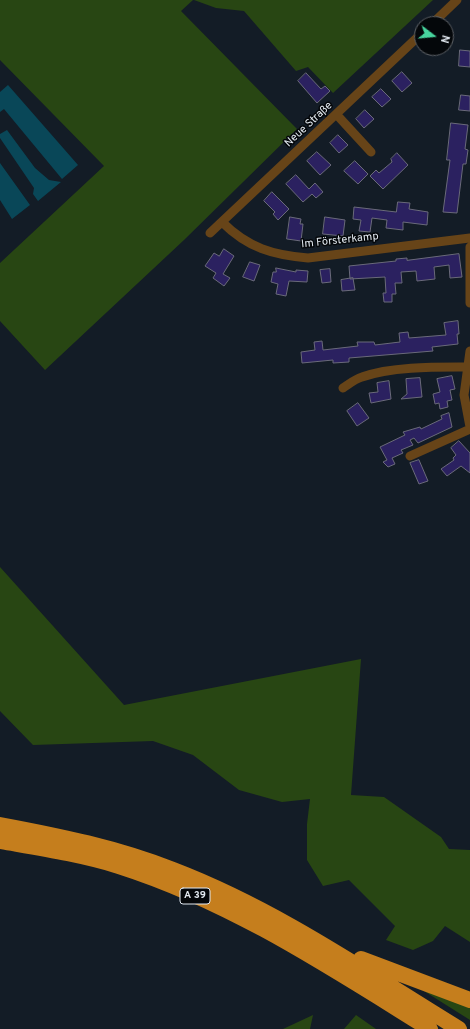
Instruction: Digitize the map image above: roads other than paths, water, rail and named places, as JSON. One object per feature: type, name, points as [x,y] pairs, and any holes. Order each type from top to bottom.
[{"type":"highway","name":"A 39","points":[[0,825],[87,843],[173,870],[232,895],[322,944],[459,1029]]},
{"type":"highway","name":"A 39","points":[[0,841],[57,850],[118,866],[182,891],[277,936],[430,1029]]},
{"type":"highway","points":[[322,944],[412,980],[470,1000]]},
{"type":"street","points":[[440,16],[457,0]]},
{"type":"street","name":"Neue Straße","points":[[210,233],[337,115],[414,41]]},
{"type":"street","points":[[337,115],[371,152]]},
{"type":"street","name":"Im Försterkamp","points":[[222,222],[246,243],[284,256],[308,258],[470,238]]},
{"type":"street","points":[[470,247],[470,303]]},
{"type":"street","points":[[410,456],[470,428],[464,396],[470,351]]},
{"type":"street","points":[[343,388],[361,377],[382,373],[414,369],[469,367]]},
{"type":"water","points":[[8,85],[78,165],[62,179],[4,109],[0,112],[0,92]]},
{"type":"water","points":[[7,130],[35,168],[49,180],[61,182],[38,201],[33,194],[34,188],[0,138],[0,134]]},
{"type":"water","points":[[0,163],[30,205],[12,219],[0,200]]}]
